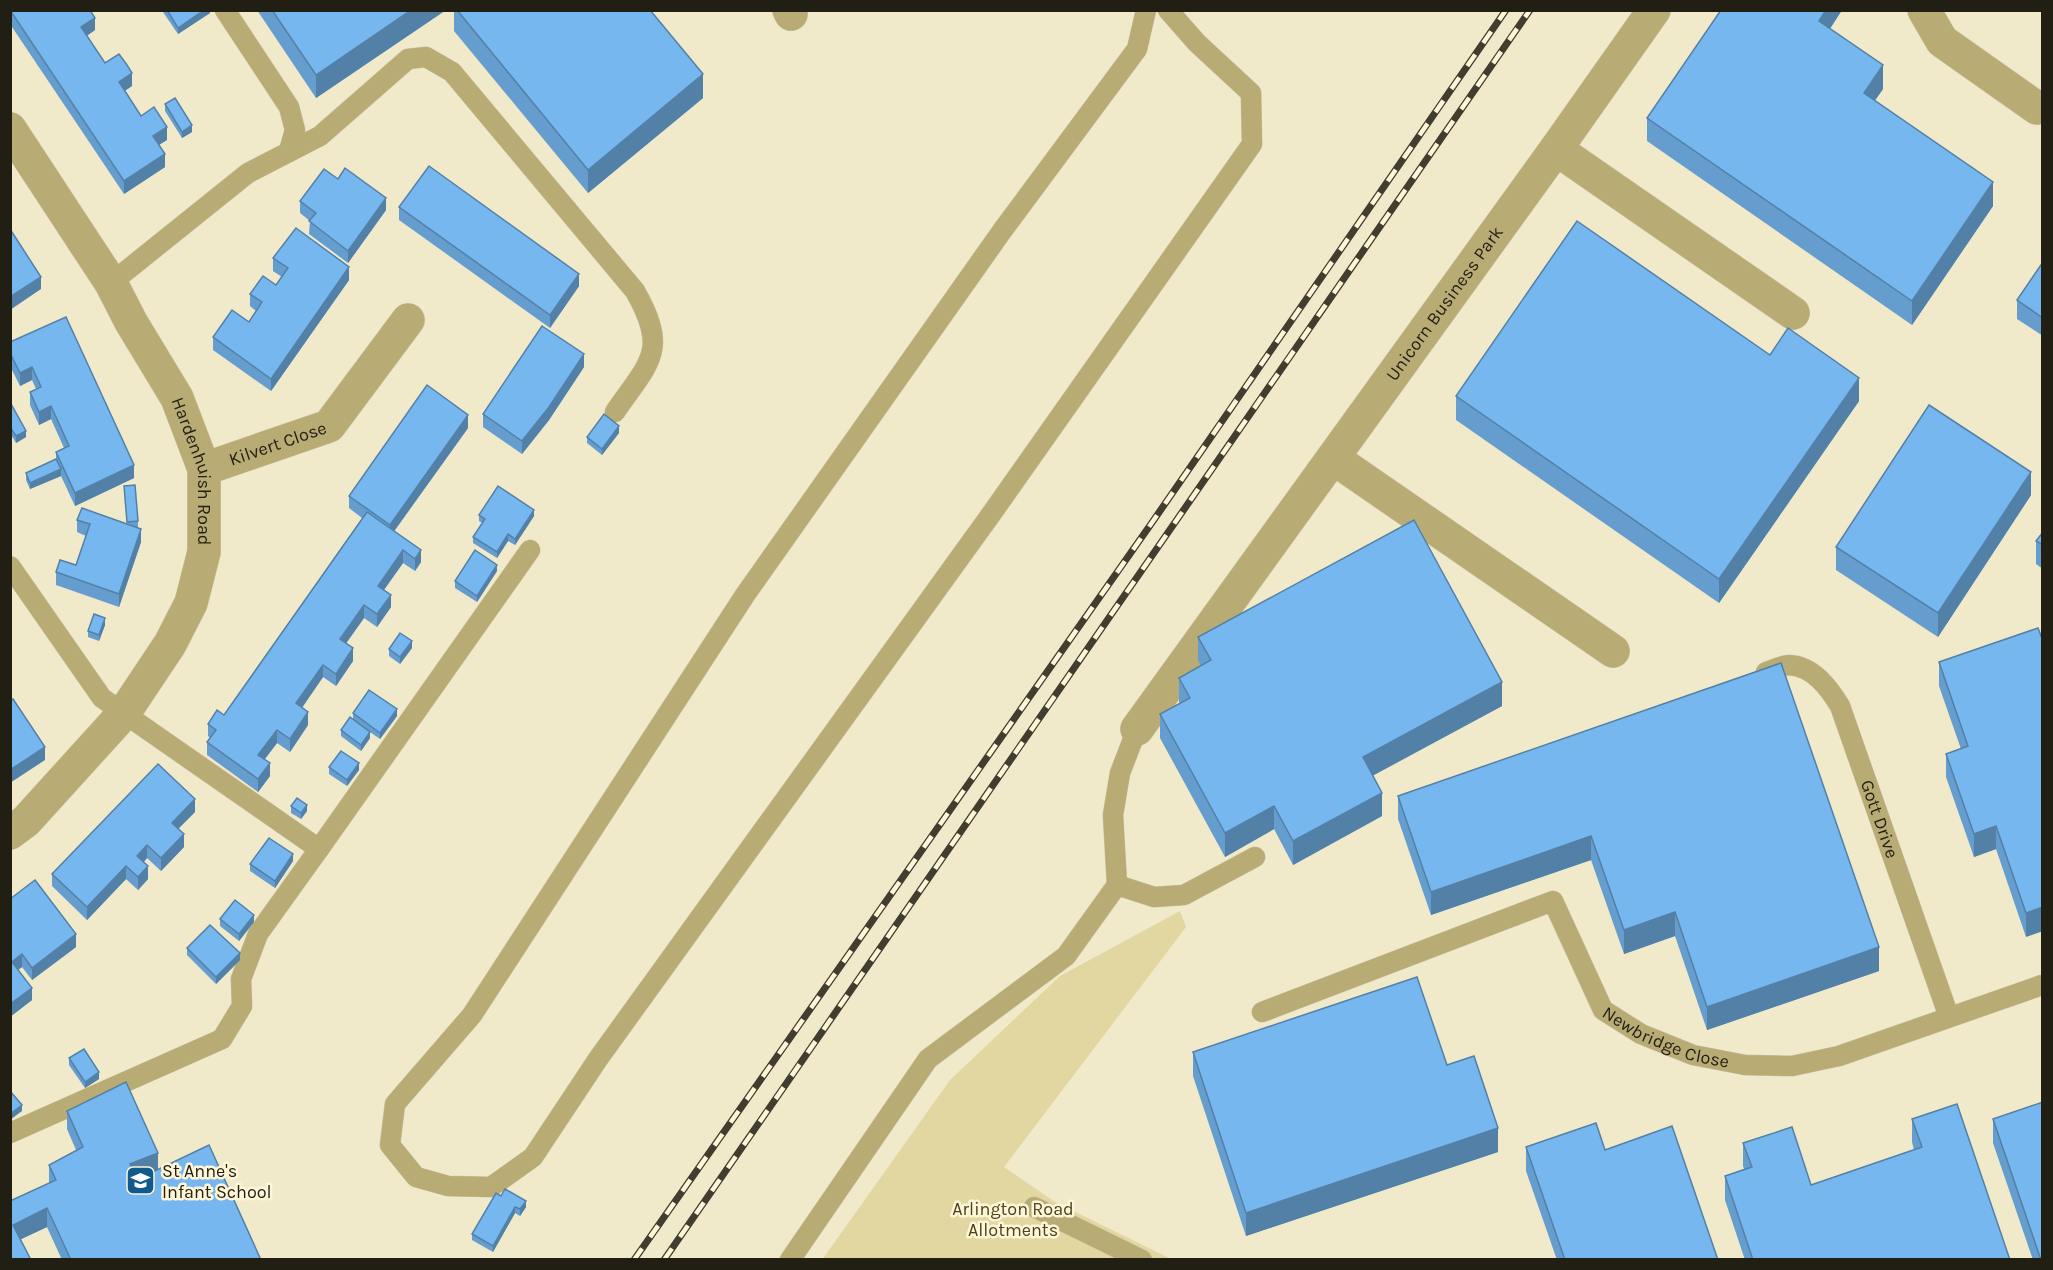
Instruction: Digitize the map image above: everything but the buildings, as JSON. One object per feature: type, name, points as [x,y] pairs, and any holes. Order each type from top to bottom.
[{"type":"street","name":"Unicorn Business Park","points":[[1137,729],[1654,10]]},
{"type":"street","points":[[1924,10],[1942,41],[2037,108]]},
{"type":"street","name":"Hardenhuish Road","points":[[10,129],[111,283],[177,398],[204,469],[204,552],[191,603],[170,644],[124,713],[26,821],[10,833]]},
{"type":"street","points":[[1556,149],[1792,313]]},
{"type":"street","name":"Kilvert Close","points":[[204,469],[329,426],[408,320]]},
{"type":"street","points":[[1334,458],[1613,651]]},
{"type":"lane","points":[[225,10],[289,107],[296,130],[289,151]]},
{"type":"lane","points":[[1146,10],[1137,49],[1002,231],[745,595],[472,1015],[395,1104],[390,1145],[416,1178],[448,1186],[491,1187],[533,1157],[598,1059],[992,513],[1252,144],[1251,93],[1197,43],[1168,10]]},
{"type":"lane","points":[[111,283],[248,173],[320,136],[408,59],[426,57],[452,72],[486,111],[635,291],[648,314],[653,332],[653,348],[646,367],[615,412]]},
{"type":"lane","points":[[10,1133],[222,1038],[242,1006],[241,980],[258,934],[530,550]]},
{"type":"lane","points":[[10,566],[102,698],[319,849]]},
{"type":"lane","name":"Gott Drive","points":[[1766,672],[1789,665],[1810,672],[1828,686],[1840,706],[1949,1017]]},
{"type":"lane","points":[[790,1260],[928,1059],[1066,956],[1117,885],[1113,815],[1120,773],[1137,729]]},
{"type":"lane","points":[[1117,885],[1154,897],[1184,895],[1255,857]]},
{"type":"lane","name":"Newbridge Close","points":[[1262,1012],[1553,901],[1603,1010],[1641,1034],[1693,1055],[1745,1065],[1792,1066],[1839,1056],[2043,985]]},
{"type":"lane","points":[[1034,1207],[1142,1260]]},
{"type":"green space","name":"Arlington Road Allotments","points":[[1180,911],[1186,927],[1004,1167],[1055,1202],[1171,1259],[822,1260],[950,1080],[1060,976]]},
{"type":"railway","points":[[634,1260],[1151,524],[1506,10]]},
{"type":"railway","points":[[664,1260],[1530,10]]},
{"type":"place","name":"St Anne's Infant School","points":[[141,1181]]}]
